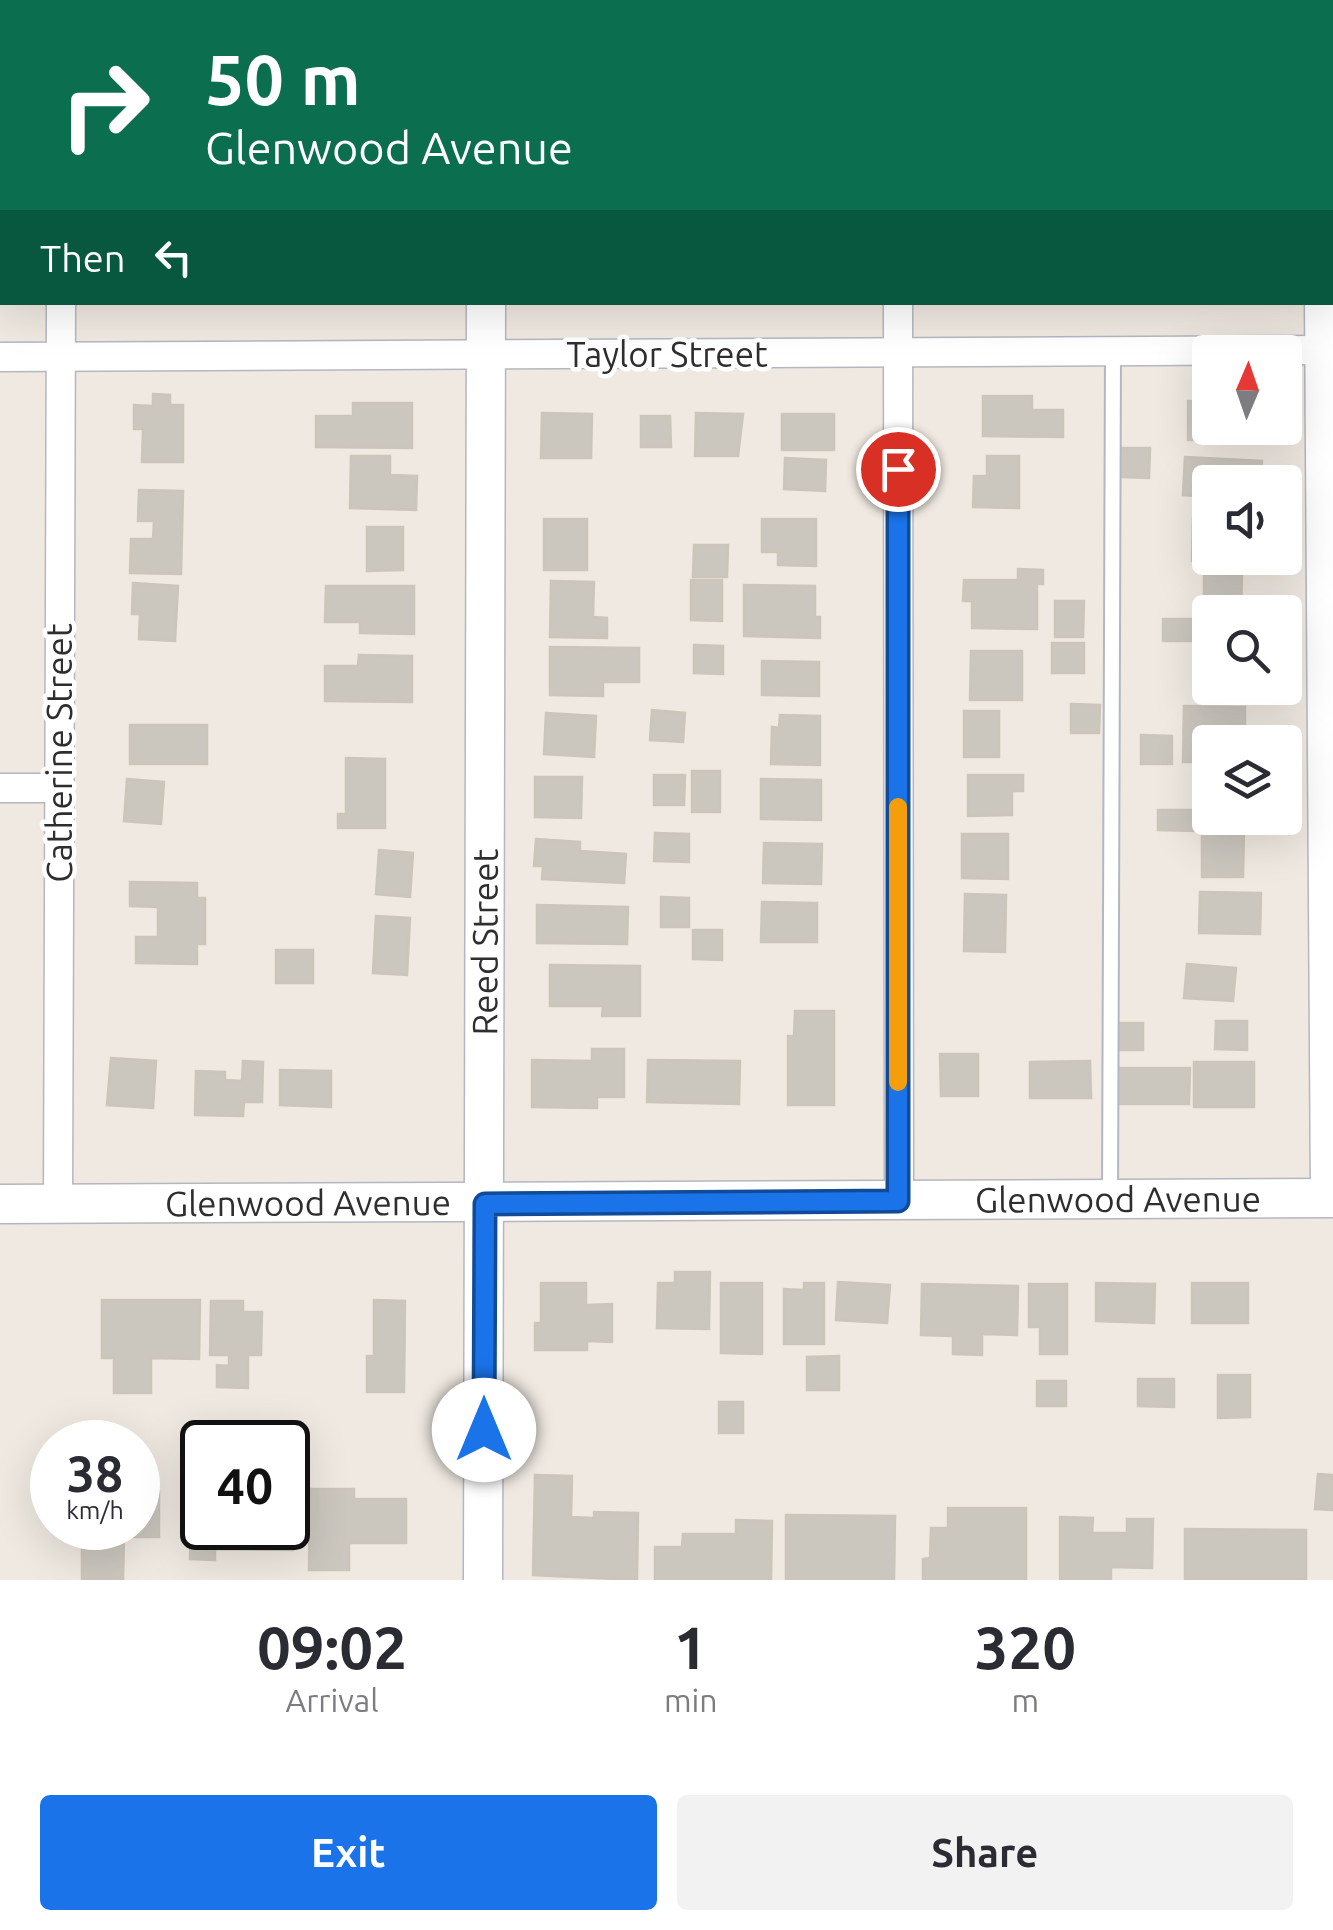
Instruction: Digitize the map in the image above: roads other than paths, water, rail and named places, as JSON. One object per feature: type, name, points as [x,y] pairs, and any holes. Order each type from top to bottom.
[{"type":"street","name":"Catherine Street","points":[[58,1204],[61,305]]},
{"type":"street","name":"Reed Street","points":[[483,1580],[486,305]]},
{"type":"street","points":[[898,305],[898,1201]]},
{"type":"street","points":[[1319,305],[1326,350],[1329,1198]]},
{"type":"street","name":"Taylor Street","points":[[0,358],[1326,350]]},
{"type":"street","points":[[0,788],[59,788]]},
{"type":"street","name":"Glenwood Avenue","points":[[0,1204],[1329,1198]]},
{"type":"lane","points":[[1110,1200],[1113,352]]}]
